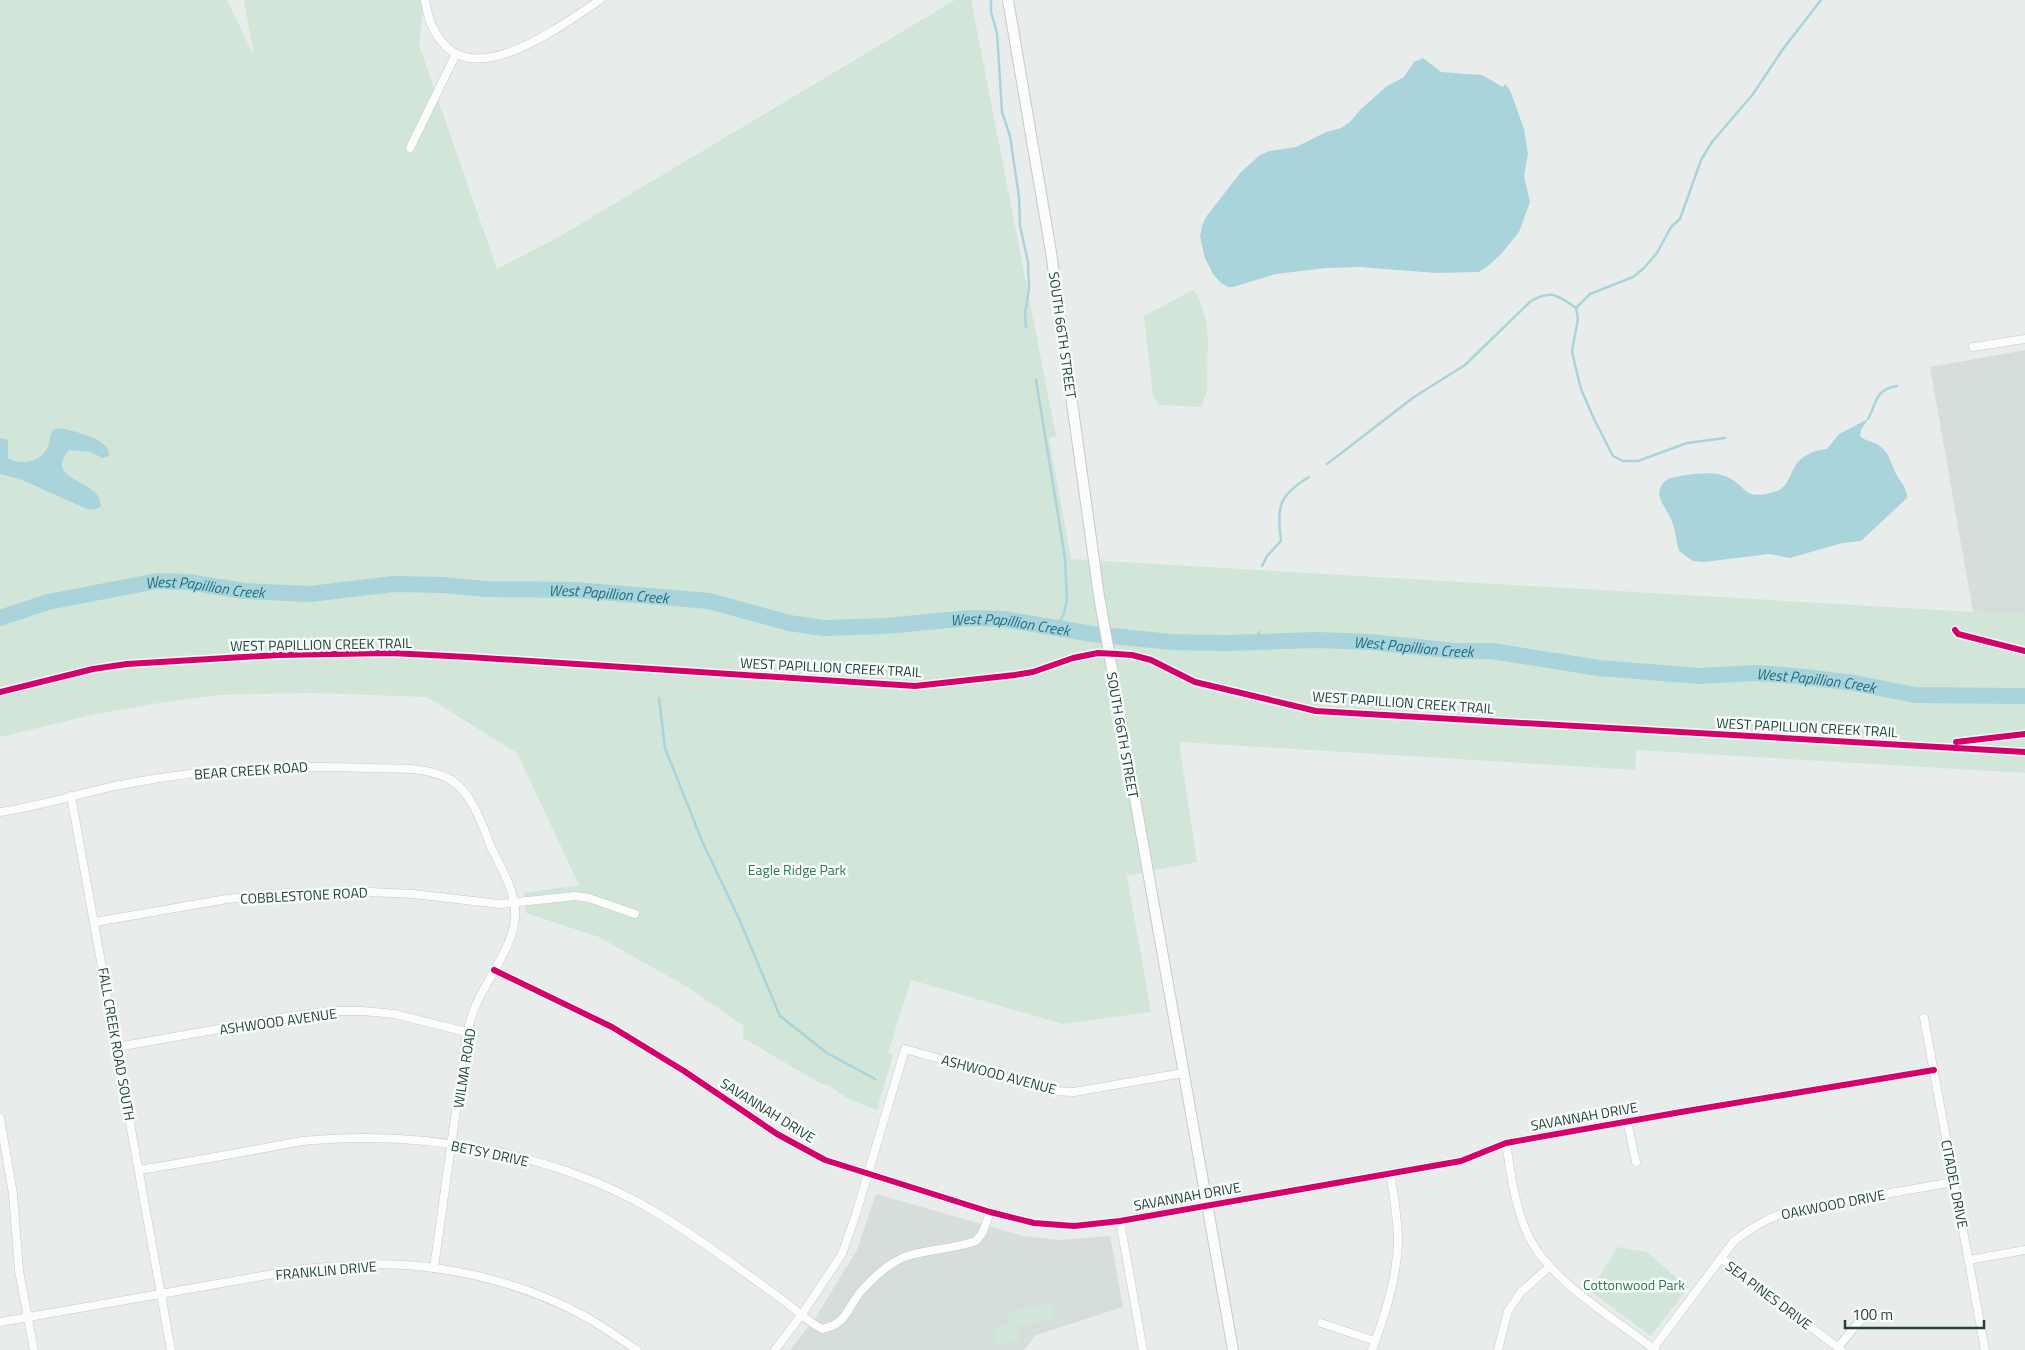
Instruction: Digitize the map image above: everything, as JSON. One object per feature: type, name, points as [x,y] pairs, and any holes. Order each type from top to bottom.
[{"type":"street","points":[[425,0],[426,11],[432,26],[448,49],[456,54],[475,58],[493,58],[508,53],[551,31],[600,0]]},
{"type":"street","name":"SOUTH 66TH STREET","points":[[1008,0],[1053,262],[1098,596],[1234,1350]]},
{"type":"street","points":[[410,148],[456,54]]},
{"type":"street","points":[[1974,347],[2025,338]]},
{"type":"street","name":"BEAR CREEK ROAD","points":[[0,812],[125,784],[182,774],[252,768],[318,766],[409,769],[438,773],[452,781],[466,794],[481,823]]},
{"type":"street","name":"FALL CREEK ROAD SOUTH","points":[[71,796],[171,1350]]},
{"type":"street","name":"WILMA ROAD","points":[[434,1268],[453,1144],[467,1032],[476,1005],[512,934],[515,918],[514,904],[509,886],[481,823]]},
{"type":"street","name":"COBBLESTONE ROAD","points":[[95,922],[227,899],[270,894],[349,891],[404,893],[500,904],[575,896],[589,898],[634,914]]},
{"type":"street","name":"SAVANNAH DRIVE","points":[[494,970],[612,1027],[684,1071],[789,1140],[825,1160],[990,1212],[1034,1223],[1066,1226],[1120,1221],[1461,1161],[1506,1143],[1934,1070]]},
{"type":"street","name":"ASHWOOD AVENUE","points":[[117,1048],[292,1016],[333,1011],[394,1014],[467,1032]]},
{"type":"street","name":"CITADEL DRIVE","points":[[1924,1018],[1985,1350]]},
{"type":"street","name":"ASHWOOD AVENUE","points":[[868,1174],[905,1049],[1052,1091],[1074,1092],[1183,1073]]},
{"type":"street","points":[[0,1118],[13,1194],[19,1271],[34,1350]]},
{"type":"street","points":[[1627,1121],[1636,1162]]},
{"type":"street","name":"BETSY DRIVE","points":[[139,1170],[312,1140],[354,1138],[414,1140],[453,1144],[497,1153],[546,1165],[606,1187],[660,1215],[698,1239],[822,1330],[833,1327],[841,1322],[862,1289],[887,1266],[908,1256],[976,1241],[983,1232],[990,1212]]},
{"type":"street","points":[[1506,1143],[1514,1190],[1523,1221],[1530,1239],[1549,1266],[1565,1281],[1654,1350]]},
{"type":"street","points":[[1372,1350],[1395,1273],[1398,1242],[1397,1217],[1390,1173]]},
{"type":"street","points":[[775,1350],[802,1314],[842,1254],[868,1174]]},
{"type":"street","name":"OAKWOOD DRIVE","points":[[1654,1350],[1734,1242],[1752,1228],[1774,1215],[1798,1209],[1954,1182]]},
{"type":"street","points":[[1120,1221],[1143,1350]]},
{"type":"street","points":[[1969,1260],[2025,1250]]},
{"type":"street","name":"SEA PINES DRIVE","points":[[1721,1258],[1840,1349]]},
{"type":"street","name":"FRANKLIN DRIVE","points":[[0,1322],[302,1269],[348,1265],[403,1265],[434,1268],[495,1280],[541,1297],[586,1317],[638,1350]]},
{"type":"street","points":[[1498,1350],[1508,1310],[1521,1292],[1549,1266]]},
{"type":"street","points":[[1840,1349],[1864,1316]]},
{"type":"street","points":[[1321,1323],[1375,1341]]},
{"type":"shaded area","points":[[2025,350],[2025,615],[1973,612],[1930,367]]},
{"type":"shaded area","points":[[876,1194],[1023,1236],[1060,1240],[1110,1236],[1123,1307],[1036,1335],[1024,1350],[790,1350],[816,1317],[857,1250]]},
{"type":"green space","name":"Eagle Ridge Park","points":[[0,0],[227,0],[254,56],[244,0],[424,0],[419,45],[497,269],[557,238],[955,0],[971,0],[1056,436],[1049,438],[1071,559],[2025,615],[2025,773],[1636,750],[1635,770],[1179,742],[1197,862],[1127,876],[1151,1012],[1063,1024],[911,980],[888,1053],[893,1055],[877,1110],[848,1099],[831,1087],[818,1082],[743,1038],[744,1026],[689,988],[599,937],[526,913],[524,893],[579,885],[517,753],[427,697],[311,693],[218,695],[92,715],[0,737]]},
{"type":"green space","points":[[1193,290],[1198,296],[1206,320],[1208,339],[1207,391],[1201,407],[1159,405],[1153,396],[1144,316]]},
{"type":"green space","name":"Cottonwood Park","points":[[1618,1247],[1647,1252],[1688,1288],[1651,1336],[1590,1291]]},
{"type":"green space","points":[[1053,1304],[1055,1319],[1017,1326],[1019,1341],[996,1345],[993,1328],[1008,1325],[1006,1312]]},
{"type":"water","points":[[1423,58],[1441,72],[1482,75],[1503,87],[1505,84],[1510,90],[1524,129],[1528,154],[1524,176],[1530,202],[1519,232],[1502,253],[1479,272],[1436,273],[1360,267],[1326,268],[1276,274],[1233,287],[1228,287],[1221,283],[1213,274],[1205,258],[1200,237],[1206,217],[1241,172],[1260,155],[1270,151],[1296,147],[1326,132],[1341,128],[1350,122],[1361,109],[1387,86],[1404,77],[1414,62]]},
{"type":"water","points":[[1868,419],[1861,430],[1860,436],[1879,445],[1884,450],[1905,488],[1907,498],[1861,541],[1842,543],[1790,558],[1769,554],[1704,562],[1693,561],[1679,551],[1672,521],[1659,493],[1660,488],[1668,479],[1710,473],[1730,478],[1749,493],[1755,495],[1774,492],[1782,488],[1797,463],[1803,457],[1813,452],[1827,449],[1839,434]]},
{"type":"water","points":[[58,428],[90,436],[98,440],[108,450],[109,456],[103,458],[90,452],[69,450],[63,460],[63,468],[67,474],[92,490],[99,497],[101,506],[92,510],[87,509],[20,479],[0,474],[0,438],[8,440],[8,458],[24,462],[35,460],[44,453],[48,447],[53,430]]},
{"type":"waterway","points":[[991,0],[991,12],[997,33],[1002,112],[1010,136],[1019,197],[1020,226],[1028,262],[1029,288],[1025,314],[1026,327]]},
{"type":"waterway","points":[[1725,438],[1687,443],[1638,461],[1623,461],[1613,456],[1581,389],[1572,351],[1578,319],[1576,308],[1590,294],[1633,277],[1657,253],[1671,227],[1680,219],[1701,160],[1712,142],[1753,94],[1783,49],[1821,0]]},
{"type":"waterway","points":[[1327,464],[1414,397],[1465,365],[1531,301],[1545,295],[1550,295],[1560,297],[1576,308]]},
{"type":"waterway","points":[[1036,380],[1065,558],[1067,600],[1064,613],[1057,628]]},
{"type":"waterway","points":[[1868,419],[1880,394],[1897,386]]},
{"type":"waterway","points":[[1262,566],[1267,556],[1281,541],[1279,519],[1285,496],[1309,477]]},
{"type":"waterway","name":"West Papillion Creek","points":[[0,618],[48,602],[157,581],[188,582],[244,591],[310,594],[393,584],[444,585],[485,589],[576,590],[709,601],[789,623],[824,628],[885,626],[969,618],[1003,619],[1093,634],[1171,642],[1226,643],[1317,640],[1370,642],[1455,651],[1492,651],[1599,668],[1699,676],[1757,673],[1796,676],[1854,683],[1915,695],[2025,696]]},
{"type":"waterway","points":[[1255,642],[1259,632]]},
{"type":"waterway","points":[[659,698],[665,748],[702,841],[740,921],[780,1016],[827,1053],[875,1079]]},
{"type":"cycle path","points":[[1955,630],[1958,634],[2025,651]]},
{"type":"cycle path","name":"WEST PAPILLION CREEK TRAIL","points":[[0,692],[93,669],[127,664],[279,655],[391,653],[915,686],[1033,672],[1073,658],[1098,653],[1132,655],[1151,660],[1195,682],[1316,711],[2025,752]]},
{"type":"cycle path","points":[[1956,742],[2025,734]]},
{"type":"cycle path","points":[[494,970],[612,1027],[684,1071],[777,1134],[825,1160],[990,1212],[1034,1223],[1074,1226],[1120,1221],[1461,1161],[1506,1143],[1934,1070]]}]
